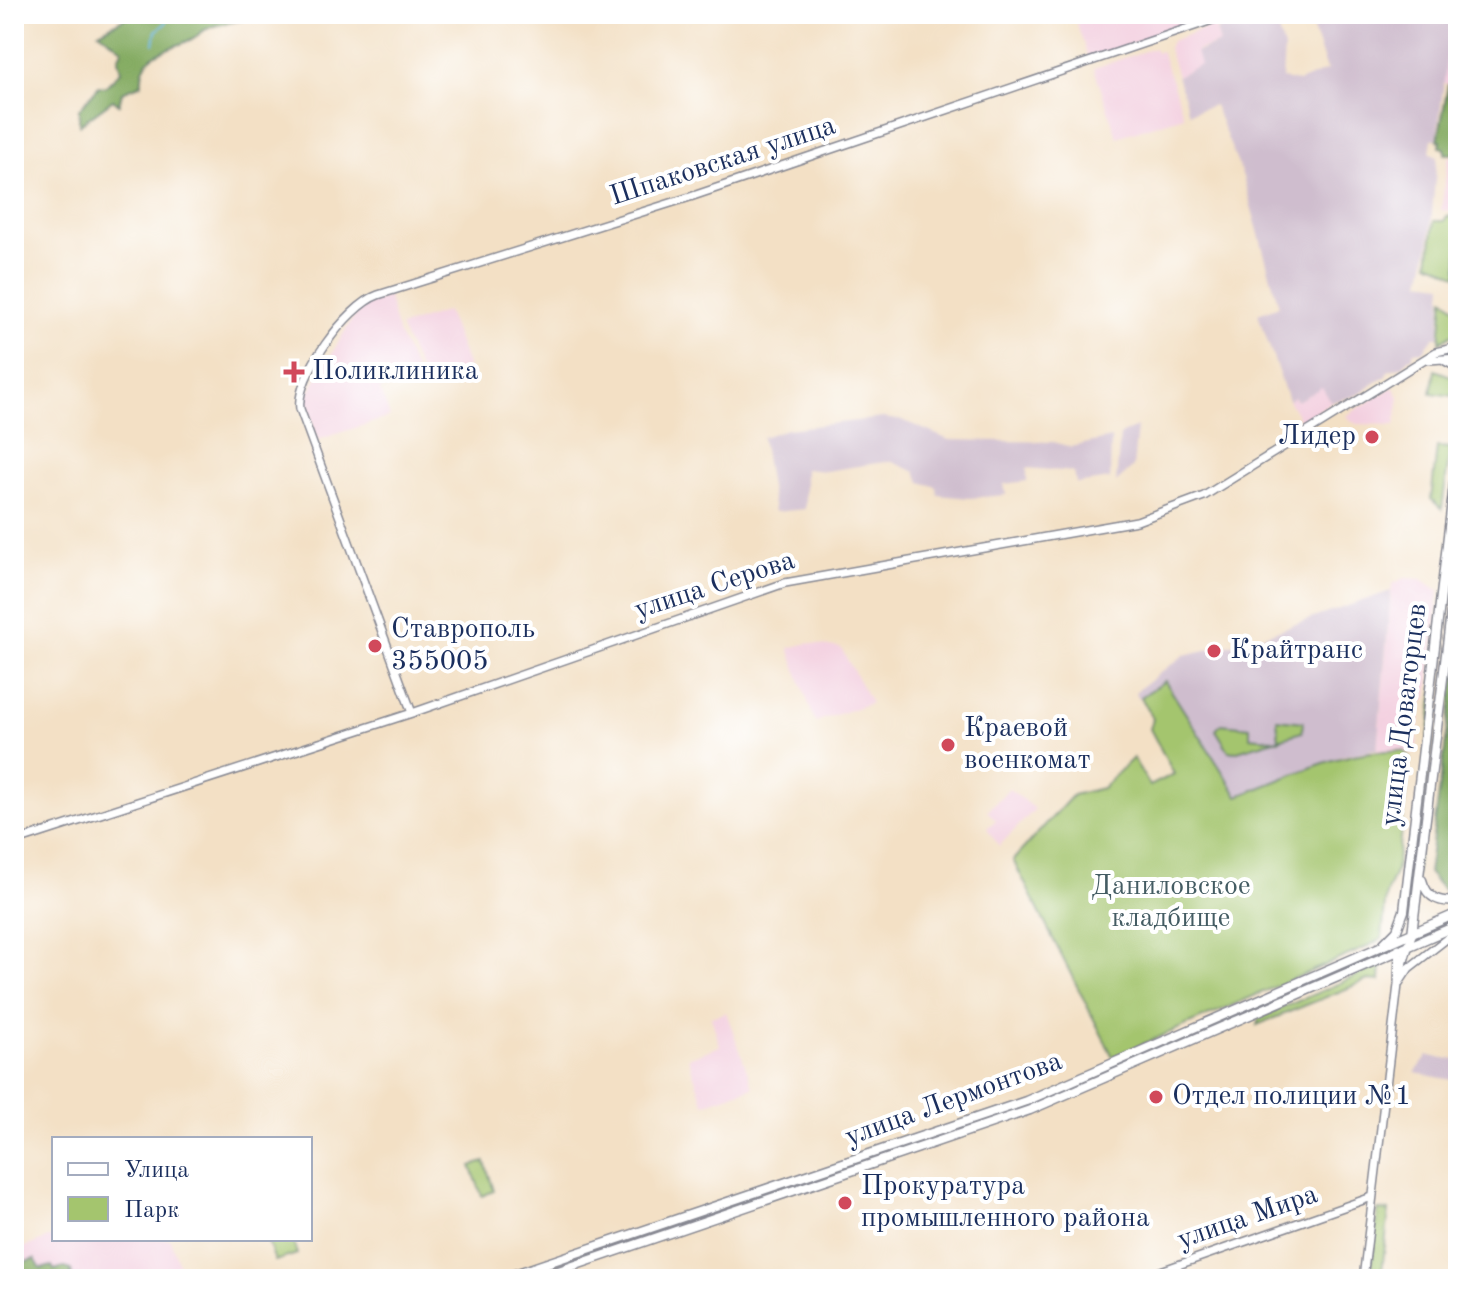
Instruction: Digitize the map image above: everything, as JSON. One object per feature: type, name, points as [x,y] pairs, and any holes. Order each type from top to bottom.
[{"type":"main road","name":"Шпаковская улица","points":[[412,713],[299,402],[306,381],[340,321],[368,298],[681,200],[1230,14]]},
{"type":"main road","name":"улица Серова","points":[[14,842],[412,713],[785,583],[1103,530],[1149,517],[1204,496],[1458,340]]},
{"type":"main road","name":"улица Серова","points":[[1436,352],[1458,347]]},
{"type":"main road","name":"улица Серова","points":[[1416,365],[1458,358]]},
{"type":"main road","points":[[1427,361],[1444,360],[1458,368]]},
{"type":"main road","name":"улица Доваторцев","points":[[1398,985],[1398,951],[1455,504],[1458,450]]},
{"type":"main road","name":"улица Доваторцев","points":[[1363,1279],[1398,985],[1412,934],[1421,869],[1458,555]]},
{"type":"main road","points":[[1421,869],[1423,886],[1430,896],[1445,902],[1458,901]]},
{"type":"main road","points":[[1404,911],[1412,934],[1431,937]]},
{"type":"main road","points":[[1370,952],[1392,937],[1404,911]]},
{"type":"main road","name":"улица Лермонтова","points":[[500,1279],[1026,1101],[1458,913]]},
{"type":"main road","points":[[1398,985],[1409,968],[1458,927]]},
{"type":"main road","name":"улица Лермонтова","points":[[535,1279],[1017,1115],[1458,927]]},
{"type":"main road","points":[[1371,963],[1388,962],[1397,974]]},
{"type":"main road","name":"улица Мира","points":[[1138,1279],[1372,1197]]},
{"type":"shaded area","points":[[1073,14],[1220,14],[1089,59]]},
{"type":"shaded area","points":[[1263,14],[1272,14],[1284,48],[1282,79],[1299,82],[1327,70],[1311,24],[1343,14],[1424,14],[1424,19],[1451,22],[1437,139],[1432,139],[1430,152],[1437,157],[1429,245],[1421,281],[1443,284],[1439,337],[1434,337],[1423,351],[1413,352],[1413,358],[1408,358],[1403,366],[1388,371],[1386,376],[1355,396],[1331,402],[1322,387],[1297,401],[1295,397],[1288,400],[1258,314],[1279,306],[1243,177],[1214,105],[1189,113],[1177,76],[1200,65],[1196,52],[1220,43],[1216,30]]},
{"type":"shaded area","points":[[1452,14],[1458,14],[1458,86],[1443,83]]},
{"type":"shaded area","points":[[1214,25],[1220,43],[1196,51],[1201,65],[1177,76],[1168,48],[1171,41]]},
{"type":"shaded area","points":[[1154,48],[1156,53],[1161,51],[1184,116],[1117,137],[1094,68]]},
{"type":"shaded area","points":[[1448,157],[1458,158],[1458,212],[1441,210]]},
{"type":"shaded area","points":[[388,296],[398,333],[416,371],[380,390],[390,417],[317,440],[306,397],[351,321],[366,304]]},
{"type":"shaded area","points":[[447,311],[468,367],[425,383],[400,327]]},
{"type":"shaded area","points":[[1322,386],[1331,402],[1301,422],[1288,400],[1295,397],[1297,401]]},
{"type":"shaded area","points":[[1393,387],[1400,398],[1395,425],[1356,424],[1346,416]]},
{"type":"shaded area","points":[[883,418],[904,421],[949,440],[1053,442],[1071,447],[1111,438],[1110,479],[1076,484],[1074,472],[1027,468],[1027,481],[1004,484],[1006,495],[969,498],[938,495],[937,487],[921,482],[916,472],[890,461],[826,471],[805,469],[805,509],[774,512],[762,437],[787,429]]},
{"type":"shaded area","points":[[1137,427],[1133,467],[1116,483],[1120,435]]},
{"type":"shaded area","points":[[1405,578],[1422,579],[1439,591],[1428,697],[1422,704],[1416,753],[1377,750],[1392,584]]},
{"type":"shaded area","points":[[1391,591],[1377,749],[1341,756],[1238,796],[1166,681],[1139,698],[1135,692],[1184,655],[1250,640]]},
{"type":"shaded area","points":[[808,643],[841,648],[871,703],[815,722],[789,648]]},
{"type":"shaded area","points":[[1009,789],[1035,809],[999,846],[987,828],[996,820],[987,811]]},
{"type":"shaded area","points":[[726,1012],[753,1087],[704,1104],[688,1058],[720,1046],[711,1017]]},
{"type":"shaded area","points":[[1428,1056],[1458,1060],[1458,1081],[1415,1073]]},
{"type":"shaded area","points":[[52,1237],[52,1241],[171,1241],[184,1279],[14,1279],[14,1248],[20,1249]]},
{"type":"green space","points":[[132,14],[263,14],[208,28],[192,39],[157,53],[145,64],[142,84],[122,92],[119,105],[113,100],[79,125],[79,109],[99,86],[105,87],[121,71],[118,60],[122,49],[99,32]]},
{"type":"green space","points":[[1448,85],[1458,87],[1458,154],[1445,154],[1445,148],[1440,147],[1441,141],[1438,140]]},
{"type":"green space","points":[[1447,216],[1458,218],[1458,275],[1429,263],[1434,221],[1444,221]]},
{"type":"green space","points":[[1444,298],[1458,309],[1458,331],[1440,342]]},
{"type":"green space","points":[[1435,370],[1456,378],[1453,396],[1431,393]]},
{"type":"green space","points":[[1437,447],[1450,448],[1442,509],[1431,499]]},
{"type":"green space","points":[[1449,591],[1411,916],[1408,916],[1445,592]]},
{"type":"green space","points":[[1458,653],[1458,897],[1445,892],[1428,873]]},
{"type":"green space","name":"Даниловское кладбище","points":[[1165,681],[1238,796],[1339,758],[1404,751],[1410,758],[1396,870],[1386,894],[1382,938],[1113,1057],[1013,860],[1073,795],[1102,788],[1133,758],[1150,786],[1174,774],[1150,729],[1153,719],[1141,697]]},
{"type":"green space","points":[[1277,719],[1303,722],[1302,732],[1279,739]]},
{"type":"green space","points":[[1221,724],[1250,727],[1250,737],[1276,740],[1234,752],[1229,751],[1216,730]]},
{"type":"green space","points":[[1380,952],[1381,955],[1131,1061],[1131,1060]]},
{"type":"green space","points":[[1381,965],[1380,981],[1368,980],[1257,1025],[1259,1018]]},
{"type":"green space","points":[[926,1143],[605,1250],[605,1248]]},
{"type":"green space","points":[[485,1162],[494,1191],[482,1196],[471,1166]]},
{"type":"green space","points":[[1378,1210],[1389,1211],[1381,1279],[1370,1279]]},
{"type":"green space","points":[[268,1241],[293,1241],[297,1254],[275,1261]]},
{"type":"green space","points":[[14,1252],[18,1264],[35,1259],[41,1269],[64,1267],[71,1270],[72,1276],[66,1279],[16,1279]]},
{"type":"waterway","points":[[154,44],[156,31],[166,23],[166,14]]},
{"type":"place","name":"Поликлиника","points":[[294,372]]},
{"type":"place","name":"Лидер","points":[[1372,437]]},
{"type":"place","name":"Ставрополь 355005","points":[[375,646]]},
{"type":"place","name":"Крайтранс","points":[[1214,651]]},
{"type":"place","name":"Краевой военкомат","points":[[948,745]]},
{"type":"place","name":"Отдел полиции №1","points":[[1156,1097]]},
{"type":"place","name":"Прокуратура промышленного района","points":[[845,1203]]}]
